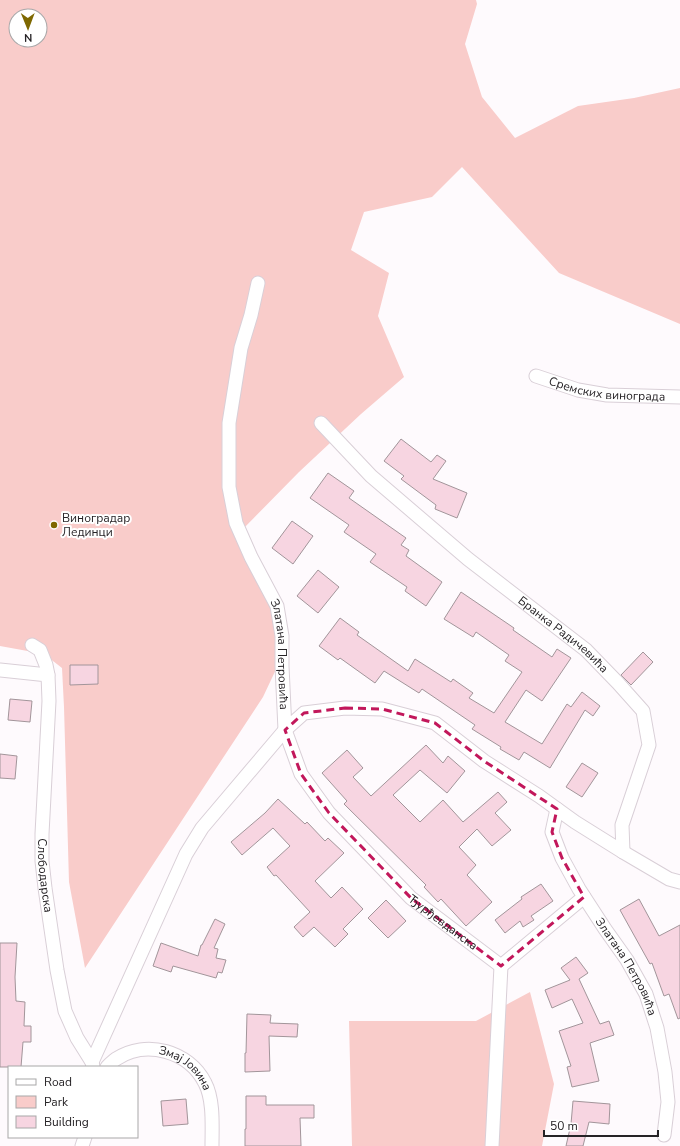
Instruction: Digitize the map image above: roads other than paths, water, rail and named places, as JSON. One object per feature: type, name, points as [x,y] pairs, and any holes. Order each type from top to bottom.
[{"type":"street","name":"Златана Петровића","points":[[258,283],[251,315],[241,348],[229,423],[229,488],[236,523],[251,558],[277,606],[282,636],[285,730]]},
{"type":"street","name":"Сремских винограда","points":[[536,376],[578,390],[607,395],[680,397]]},
{"type":"street","name":"Бранка Радичевића","points":[[321,423],[371,476],[468,559],[586,650],[643,710],[649,745],[622,825],[622,852]]},
{"type":"street","name":"Слободарска","points":[[32,644],[40,650],[48,675],[49,701],[42,834],[42,861],[45,888],[64,1011],[77,1038],[93,1064]]},
{"type":"street","points":[[0,670],[48,675]]},
{"type":"street","name":"Златана Петровића","points":[[285,730],[304,713],[345,708],[382,709],[436,723],[484,761],[622,852]]},
{"type":"street","name":"Ђурђевданска","points":[[285,730],[301,774],[329,813],[411,898],[500,966]]},
{"type":"street","points":[[93,1064],[186,854],[202,828],[285,730]]},
{"type":"street","name":"Златана Петровића","points":[[557,809],[552,832],[562,858],[604,929],[627,960],[646,994],[657,1028],[665,1072],[668,1102],[664,1135]]},
{"type":"street","points":[[622,852],[669,879],[680,882]]},
{"type":"street","points":[[492,1146],[500,966],[584,896]]},
{"type":"street","name":"Змај Јовина","points":[[108,1066],[116,1059],[135,1050],[156,1048],[176,1054],[193,1066],[205,1083],[211,1103],[212,1146]]},
{"type":"place","name":"Виноградар Лединци","points":[[54,525]]}]
